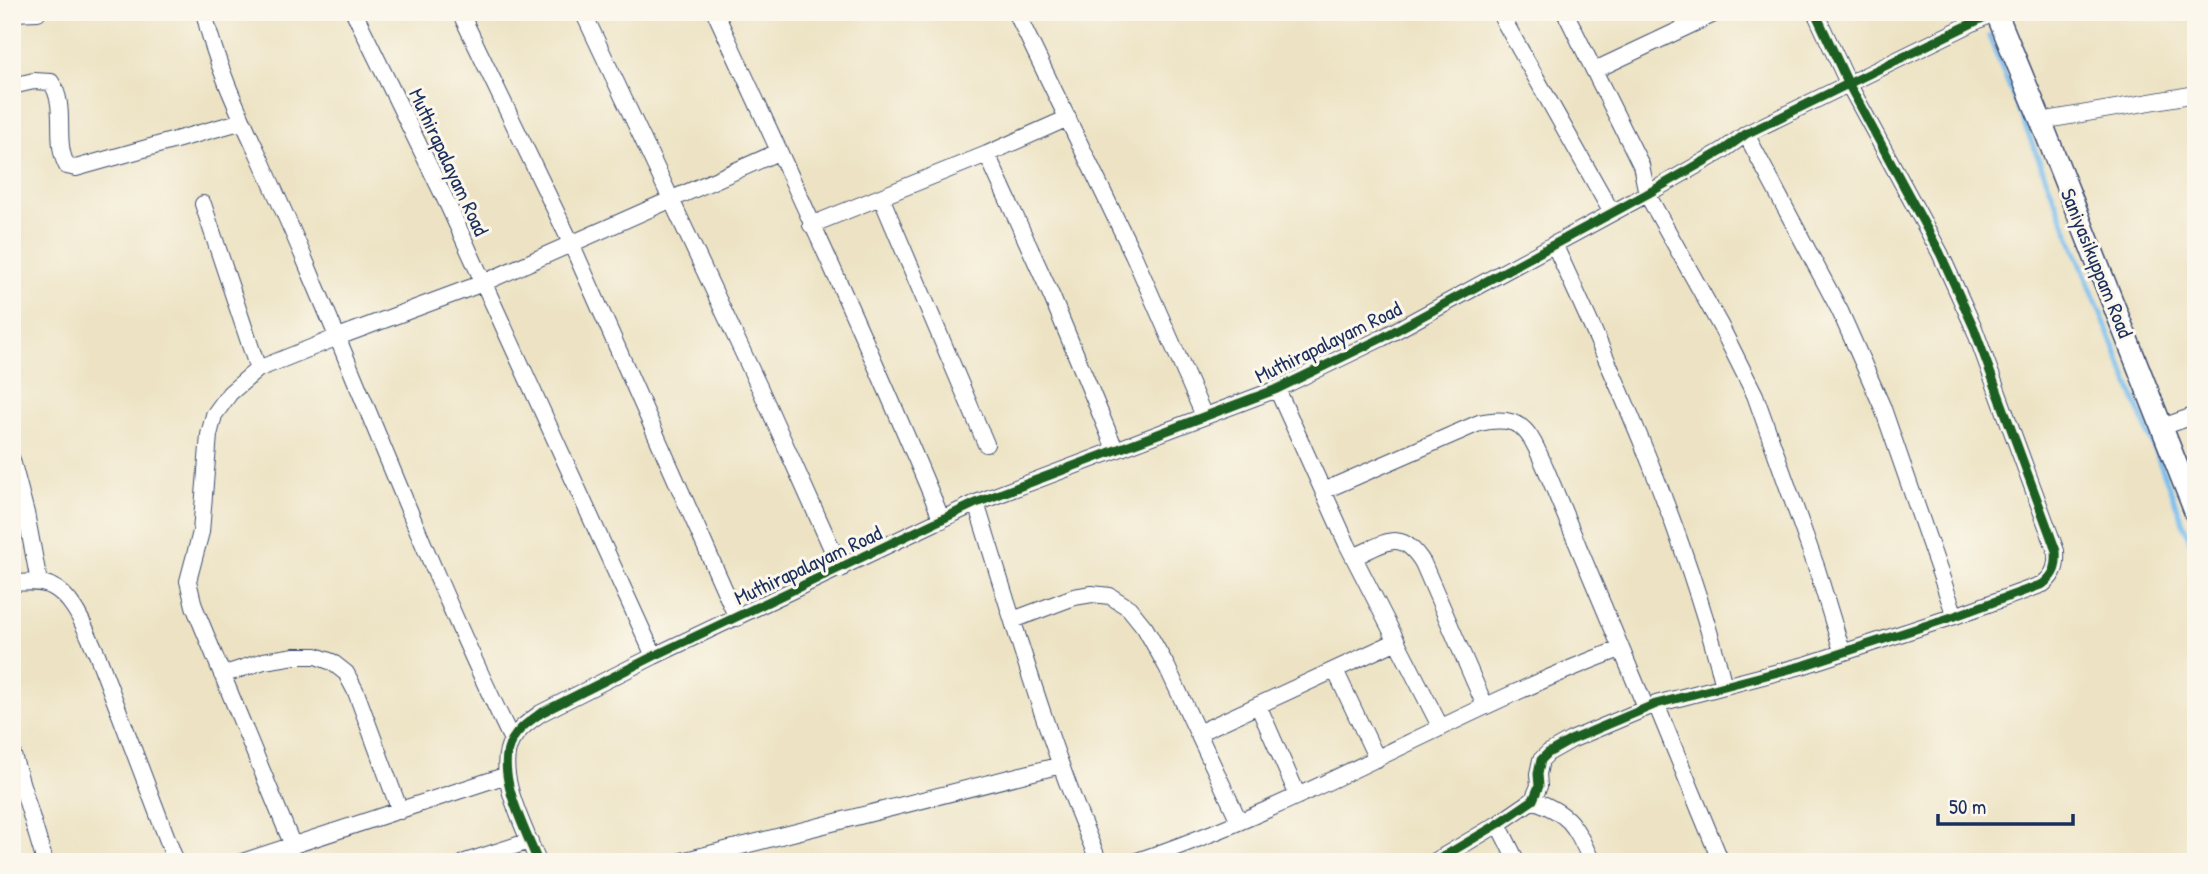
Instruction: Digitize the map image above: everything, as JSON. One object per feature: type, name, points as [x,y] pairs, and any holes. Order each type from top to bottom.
[{"type":"street","points":[[12,13],[38,12]]},
{"type":"street","points":[[204,12],[209,35],[243,121],[338,337],[421,541],[512,740]]},
{"type":"street","name":"Muthirapalayam Road","points":[[354,12],[448,205],[654,656],[976,503],[1277,389],[1382,338],[1647,194],[1746,134],[1995,12]]},
{"type":"street","points":[[460,12],[571,243],[737,618]]},
{"type":"street","points":[[583,12],[672,198],[841,569]]},
{"type":"street","points":[[715,12],[869,346],[942,520]]},
{"type":"street","points":[[1016,12],[1133,254],[1204,416]]},
{"type":"street","points":[[1499,12],[1612,213]]},
{"type":"street","points":[[1565,12],[1641,165],[1647,194],[1721,327],[1755,395],[1817,569],[1842,651]]},
{"type":"street","points":[[1595,70],[1718,12]]},
{"type":"street","points":[[1434,862],[1533,800],[1539,786],[1541,760],[1571,740],[1651,706],[1805,665],[1955,616],[2043,584],[2053,576],[2057,565],[2056,551],[1974,328],[1940,253],[1849,85],[1815,12]]},
{"type":"street","name":"Saniyasikuppam Road","points":[[1995,12],[2041,121],[2196,514]]},
{"type":"street","points":[[12,86],[34,81],[51,82],[55,88],[61,122],[61,155],[67,166],[76,169],[243,121]]},
{"type":"street","points":[[2041,121],[2196,94]]},
{"type":"street","points":[[811,225],[987,154],[1068,118]]},
{"type":"street","points":[[1746,134],[1840,311],[1882,406],[1955,616]]},
{"type":"street","points":[[293,846],[194,606],[188,581],[201,532],[209,435],[214,415],[230,393],[258,369],[483,283],[778,152]]},
{"type":"street","points":[[987,154],[1048,287],[1115,449]]},
{"type":"street","points":[[881,197],[986,444]]},
{"type":"street","points":[[203,204],[258,369]]},
{"type":"street","points":[[1554,244],[1604,353],[1667,504],[1711,636],[1724,686]]},
{"type":"street","points":[[1277,389],[1354,558],[1441,728]]},
{"type":"street","points":[[2162,427],[2196,415]]},
{"type":"street","points":[[1323,491],[1479,423],[1506,419],[1517,424],[1541,457],[1620,649],[1651,706],[1721,861]]},
{"type":"street","points":[[12,460],[26,513],[39,582]]},
{"type":"street","points":[[976,503],[1061,765],[1099,862]]},
{"type":"street","points":[[1354,558],[1385,543],[1398,540],[1406,542],[1416,551],[1485,706]]},
{"type":"street","points":[[12,583],[39,582],[58,591],[69,602],[81,622],[97,654],[176,862]]},
{"type":"street","points":[[1013,620],[1074,597],[1092,594],[1110,596],[1129,608],[1145,628],[1239,821]]},
{"type":"street","points":[[1198,733],[1397,640]]},
{"type":"street","points":[[1135,862],[1298,796],[1544,678],[1620,649]]},
{"type":"street","points":[[222,674],[264,661],[295,656],[316,656],[332,662],[346,673],[356,692],[400,811]]},
{"type":"street","points":[[538,862],[507,775],[507,754],[512,740],[525,724],[541,713],[654,656]]},
{"type":"street","points":[[1335,670],[1377,759]]},
{"type":"street","points":[[1258,705],[1298,796]]},
{"type":"street","points":[[12,752],[45,862]]},
{"type":"street","points":[[678,862],[1061,765]]},
{"type":"street","points":[[242,862],[507,775]]},
{"type":"street","points":[[1533,800],[1556,809],[1566,817],[1575,827],[1592,862]]},
{"type":"street","points":[[1498,824],[1517,862]]},
{"type":"street","points":[[465,862],[530,841]]},
{"type":"waterway","points":[[1989,36],[2196,556]]},
{"type":"cycle path","points":[[1434,862],[1533,800],[1539,786],[1541,760],[1571,740],[1656,704],[1805,665],[1955,616],[2043,584],[2054,569],[2056,551],[1974,328],[1940,253],[1849,85],[1815,12]]},
{"type":"cycle path","points":[[538,862],[513,801],[506,768],[507,753],[512,740],[521,728],[541,713],[654,656],[976,503],[1277,389],[1382,338],[1647,194],[1746,134],[1995,12]]}]
